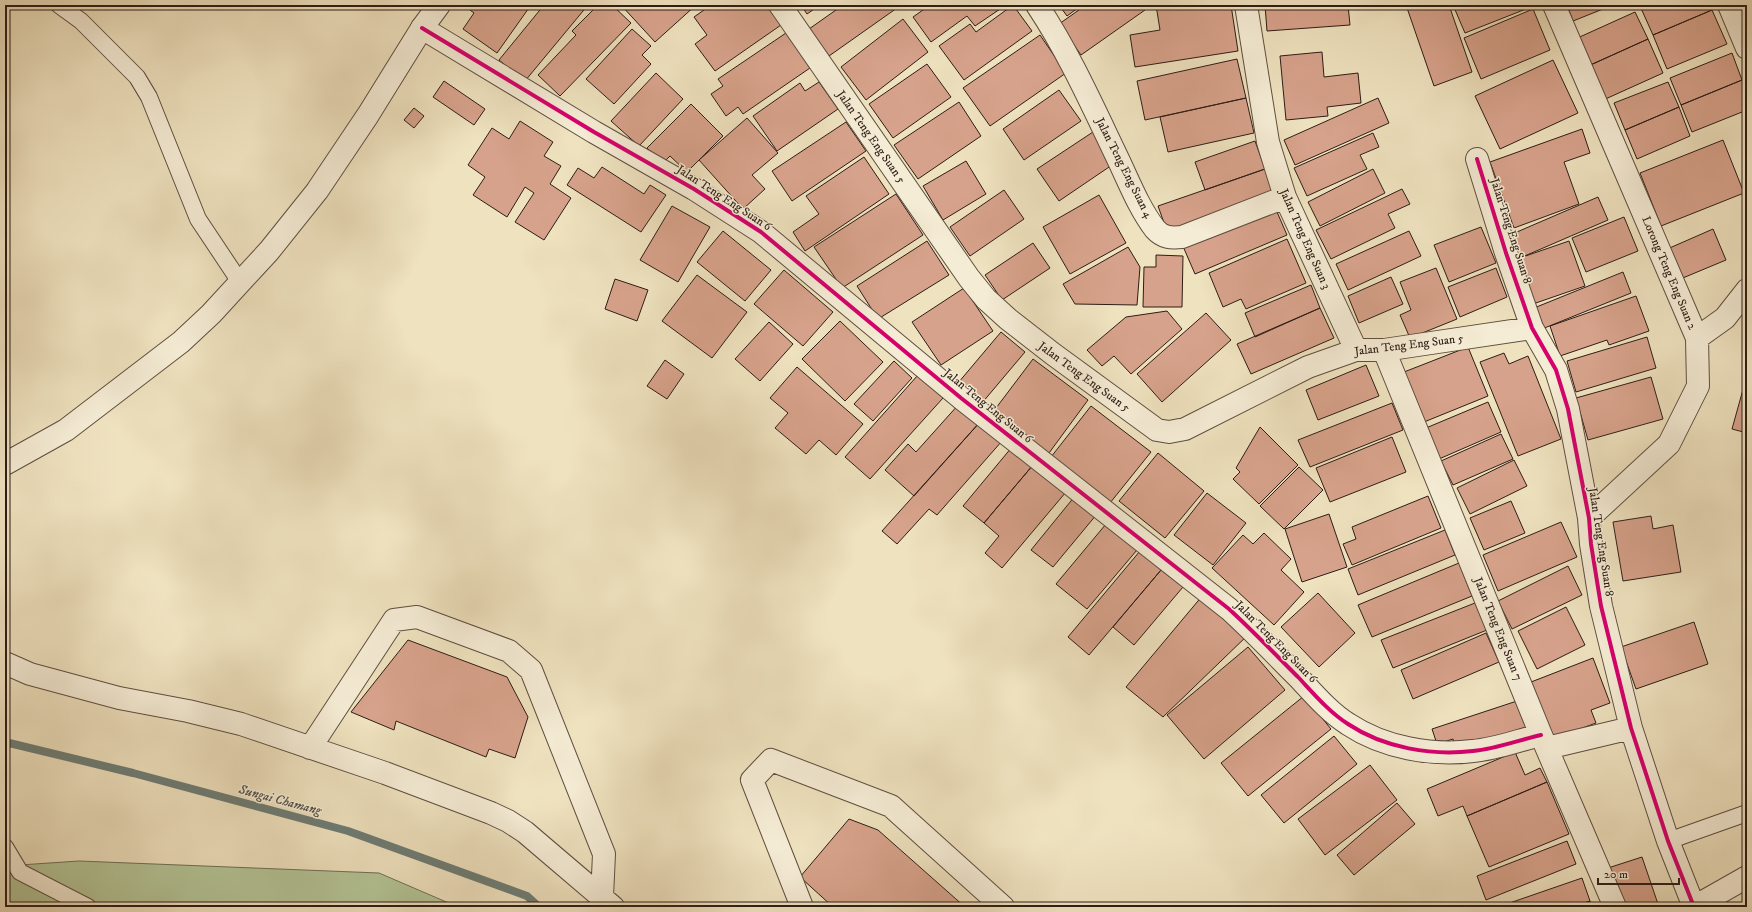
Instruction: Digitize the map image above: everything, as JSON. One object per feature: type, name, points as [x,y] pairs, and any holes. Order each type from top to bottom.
[{"type":"street","points":[[5,464],[66,430],[181,342],[211,314],[269,251],[317,191],[368,115],[422,28],[439,5]]},
{"type":"street","name":"Jalan Teng Eng Suan 5","points":[[780,5],[969,278],[986,299],[1053,354],[1157,430],[1170,432],[1185,429],[1308,367],[1356,350],[1384,350],[1532,328]]},
{"type":"street","name":"Jalan Teng Eng Suan 4","points":[[1037,5],[1053,29],[1074,68],[1141,205],[1156,229],[1164,236],[1171,238],[1182,237],[1285,197]]},
{"type":"street","name":"Jalan Teng Eng Suan 3","points":[[1246,5],[1268,142],[1285,197],[1356,350]]},
{"type":"street","name":"Lorong Teng Eng Suan 2","points":[[1554,5],[1697,338],[1698,386],[1669,444],[1589,518]]},
{"type":"street","points":[[1729,5],[1747,48]]},
{"type":"street","name":"Jalan Teng Eng Suan 6","points":[[422,28],[594,132],[694,189],[761,232],[961,398],[1229,609],[1267,645],[1328,708],[1347,724],[1372,738],[1421,750],[1444,753],[1474,751],[1544,742],[1631,728]]},
{"type":"street","name":"Jalan Teng Eng Suan 8","points":[[1477,159],[1506,253],[1532,328],[1556,370],[1568,409],[1589,518],[1591,544],[1601,606],[1631,728],[1668,841],[1694,907]]},
{"type":"street","points":[[1697,338],[1725,318],[1747,290]]},
{"type":"street","name":"Jalan Teng Eng Suan 7","points":[[1384,350],[1544,742],[1615,907]]},
{"type":"street","points":[[310,748],[394,620],[417,616],[509,651],[531,670],[604,854],[608,902]]},
{"type":"street","points":[[5,663],[30,674],[119,698],[188,711],[242,724],[456,799],[508,821],[525,832],[608,902]]},
{"type":"street","points":[[802,907],[752,780],[771,760],[891,806],[1003,907]]},
{"type":"street","points":[[1694,907],[1747,877]]},
{"type":"lane","points":[[59,5],[81,21],[137,77],[149,97],[198,219],[240,282]]},
{"type":"lane","points":[[1668,841],[1747,813]]},
{"type":"lane","points":[[5,846],[20,872],[88,907]]},
{"type":"green space","points":[[79,861],[379,873],[458,907],[5,907],[5,866]]},
{"type":"building","points":[[474,5],[531,5],[497,53],[463,29],[474,13],[470,10]]},
{"type":"building","points":[[544,5],[588,5],[525,81],[499,60]]},
{"type":"building","points":[[598,5],[612,5],[631,23],[560,96],[538,75],[576,35],[572,31]]},
{"type":"building","points":[[621,5],[696,5],[655,42]]},
{"type":"building","points":[[711,5],[766,5],[781,25],[715,71],[695,44],[707,35],[694,17]]},
{"type":"building","points":[[801,5],[820,5],[807,14]]},
{"type":"building","points":[[843,5],[895,5],[897,8],[829,56],[809,29]]},
{"type":"building","points":[[930,5],[1006,5],[975,26],[967,16],[931,42],[913,17]]},
{"type":"building","points":[[1013,5],[1032,31],[964,80],[939,46],[970,24],[976,32]]},
{"type":"building","points":[[1059,5],[1082,5],[1067,16]]},
{"type":"building","points":[[1086,5],[1141,5],[1145,10],[1081,55],[1059,24]]},
{"type":"building","points":[[1156,5],[1231,5],[1238,51],[1135,67],[1130,35],[1160,30]]},
{"type":"building","points":[[1265,5],[1348,5],[1350,25],[1267,31]]},
{"type":"building","points":[[1406,5],[1449,5],[1472,72],[1434,86]]},
{"type":"building","points":[[1453,5],[1525,5],[1526,9],[1465,33]]},
{"type":"building","points":[[1567,5],[1613,5],[1573,21]]},
{"type":"building","points":[[1710,5],[1712,10],[1653,35],[1640,6]]},
{"type":"building","points":[[1533,9],[1550,50],[1481,79],[1464,38]]},
{"type":"building","points":[[1712,10],[1727,44],[1667,69],[1653,35]]},
{"type":"building","points":[[1635,12],[1648,39],[1586,67],[1573,40]]},
{"type":"building","points":[[903,19],[928,52],[866,100],[841,67]]},
{"type":"building","points":[[632,29],[651,46],[642,55],[651,64],[614,104],[586,79]]},
{"type":"building","points":[[786,33],[810,68],[743,114],[738,107],[726,116],[711,94],[723,86],[718,79]]},
{"type":"building","points":[[1040,35],[1066,73],[990,126],[963,88]]},
{"type":"building","points":[[1648,39],[1663,73],[1601,101],[1586,67]]},
{"type":"building","points":[[1322,52],[1324,77],[1358,73],[1361,103],[1327,107],[1328,116],[1286,120],[1280,56]]},
{"type":"building","points":[[1732,53],[1742,80],[1681,105],[1670,78]]},
{"type":"building","points":[[1237,59],[1246,98],[1145,120],[1137,81]]},
{"type":"building","points":[[1553,60],[1578,113],[1500,149],[1475,96]]},
{"type":"building","points":[[927,64],[951,97],[893,138],[869,104]]},
{"type":"building","points":[[656,73],[683,99],[639,146],[611,121]]},
{"type":"building","points":[[1742,80],[1747,92],[1747,110],[1692,132],[1681,105]]},
{"type":"building","points":[[444,81],[485,109],[474,125],[433,97]]},
{"type":"building","points":[[819,82],[838,109],[777,151],[753,116],[800,83],[805,91]]},
{"type":"building","points":[[1668,82],[1679,107],[1625,130],[1614,103]]},
{"type":"building","points":[[1059,90],[1081,121],[1024,160],[1003,129]]},
{"type":"building","points":[[1246,98],[1254,133],[1168,152],[1160,117]]},
{"type":"building","points":[[1378,98],[1389,123],[1295,165],[1284,140]]},
{"type":"building","points":[[959,102],[981,136],[918,179],[894,145]]},
{"type":"building","points":[[691,104],[723,136],[687,172],[670,156],[663,163],[647,148]]},
{"type":"building","points":[[1679,107],[1690,136],[1637,159],[1625,130]]},
{"type":"building","points":[[414,108],[424,116],[414,128],[404,120]]},
{"type":"building","points":[[747,118],[778,153],[752,175],[765,189],[743,209],[699,160]]},
{"type":"building","points":[[520,121],[553,142],[544,156],[561,166],[550,184],[571,198],[544,240],[515,222],[534,193],[525,187],[507,217],[473,195],[485,177],[468,165],[492,128],[509,139]]},
{"type":"building","points":[[846,122],[866,151],[792,201],[772,171]]},
{"type":"building","points":[[1582,129],[1590,153],[1564,162],[1579,204],[1514,228],[1490,162]]},
{"type":"building","points":[[1093,132],[1115,163],[1059,201],[1037,169]]},
{"type":"building","points":[[1373,133],[1379,147],[1360,155],[1367,169],[1307,196],[1294,168]]},
{"type":"building","points":[[1723,140],[1744,193],[1661,226],[1640,173]]},
{"type":"building","points":[[1255,141],[1265,169],[1205,190],[1195,162]]},
{"type":"building","points":[[864,157],[889,194],[805,251],[793,232],[819,214],[806,196]]},
{"type":"building","points":[[966,161],[986,194],[943,220],[923,186]]},
{"type":"building","points":[[602,167],[644,194],[650,185],[666,195],[641,232],[567,185],[578,168],[594,178]]},
{"type":"building","points":[[1265,169],[1274,197],[1168,234],[1158,206]]},
{"type":"building","points":[[1373,169],[1385,193],[1320,226],[1308,202]]},
{"type":"building","points":[[1402,189],[1410,204],[1388,214],[1395,228],[1331,259],[1316,230]]},
{"type":"building","points":[[1004,190],[1024,219],[970,256],[950,227]]},
{"type":"building","points":[[896,194],[923,235],[842,288],[814,247]]},
{"type":"building","points":[[1099,195],[1126,243],[1070,274],[1043,227]]},
{"type":"building","points":[[1598,197],[1608,220],[1520,258],[1510,235]]},
{"type":"building","points":[[1274,205],[1287,235],[1195,274],[1182,244]]},
{"type":"building","points":[[672,206],[710,227],[678,282],[640,260]]},
{"type":"building","points":[[1624,217],[1638,251],[1586,272],[1572,238]]},
{"type":"building","points":[[1481,227],[1496,263],[1449,282],[1434,245]]},
{"type":"building","points":[[1713,229],[1726,260],[1678,280],[1665,250]]},
{"type":"building","points":[[723,231],[771,270],[745,301],[697,262]]},
{"type":"building","points":[[1409,231],[1421,256],[1348,290],[1336,264]]},
{"type":"building","points":[[1287,239],[1306,283],[1246,309],[1241,299],[1223,307],[1209,273]]},
{"type":"building","points":[[927,241],[949,275],[878,319],[857,286]]},
{"type":"building","points":[[1569,241],[1585,286],[1530,305],[1514,260]]},
{"type":"building","points":[[1033,243],[1050,268],[1002,300],[985,275]]},
{"type":"building","points":[[1128,247],[1140,267],[1137,305],[1075,304],[1063,284]]},
{"type":"building","points":[[1156,255],[1183,256],[1182,307],[1143,307],[1144,267],[1156,267]]},
{"type":"building","points":[[1436,268],[1457,319],[1410,338],[1400,315],[1411,310],[1400,282]]},
{"type":"building","points":[[1496,268],[1507,297],[1460,317],[1448,287]]},
{"type":"building","points":[[784,270],[833,312],[803,346],[754,304]]},
{"type":"building","points":[[1623,272],[1631,293],[1542,329],[1534,308]]},
{"type":"building","points":[[697,275],[747,312],[712,358],[662,321]]},
{"type":"building","points":[[1391,277],[1403,304],[1359,323],[1348,296]]},
{"type":"building","points":[[615,279],[648,290],[637,321],[605,309]]},
{"type":"building","points":[[1311,285],[1320,308],[1255,337],[1245,313]]},
{"type":"building","points":[[964,288],[993,331],[941,365],[912,322]]},
{"type":"building","points":[[1636,296],[1649,331],[1609,345],[1607,340],[1560,356],[1550,326]]},
{"type":"building","points":[[1320,308],[1334,338],[1251,374],[1237,344]]},
{"type":"building","points":[[1167,311],[1182,329],[1131,374],[1114,356],[1102,366],[1087,350],[1126,317]]},
{"type":"building","points":[[1206,313],[1231,340],[1162,402],[1137,374]]},
{"type":"building","points":[[840,321],[883,362],[845,401],[802,359]]},
{"type":"building","points":[[769,322],[793,344],[760,381],[735,359]]},
{"type":"building","points":[[1001,332],[1025,352],[982,403],[958,383]]},
{"type":"building","points":[[1647,337],[1656,368],[1576,392],[1567,361]]},
{"type":"building","points":[[1468,347],[1488,396],[1424,422],[1404,372]]},
{"type":"building","points":[[1504,353],[1509,364],[1528,356],[1561,439],[1518,456],[1480,362]]},
{"type":"building","points":[[1033,359],[1088,400],[1049,453],[993,412]]},
{"type":"building","points":[[665,360],[684,374],[667,399],[647,386]]},
{"type":"building","points":[[894,361],[912,378],[873,421],[854,404]]},
{"type":"building","points":[[1366,365],[1379,396],[1318,420],[1306,390]]},
{"type":"building","points":[[797,367],[863,424],[836,455],[819,440],[806,454],[775,428],[788,413],[770,398]]},
{"type":"building","points":[[918,375],[943,398],[870,479],[845,457]]},
{"type":"building","points":[[1747,375],[1747,433],[1732,429]]},
{"type":"building","points":[[1651,377],[1663,419],[1588,440],[1576,398]]},
{"type":"building","points":[[1488,402],[1501,432],[1439,459],[1426,428]]},
{"type":"building","points":[[1392,403],[1403,430],[1310,467],[1298,440]]},
{"type":"building","points":[[959,404],[980,422],[914,496],[885,470],[908,444],[916,452]]},
{"type":"building","points":[[1091,406],[1151,452],[1110,503],[1051,457]]},
{"type":"building","points":[[980,422],[1002,441],[937,515],[929,509],[897,544],[882,531]]},
{"type":"building","points":[[1260,427],[1298,465],[1259,504],[1233,479],[1240,472],[1236,468]]},
{"type":"building","points":[[1501,434],[1513,459],[1453,485],[1441,461]]},
{"type":"building","points":[[1392,437],[1406,472],[1330,502],[1316,468]]},
{"type":"building","points":[[1012,447],[1033,465],[984,523],[963,506]]},
{"type":"building","points":[[1158,453],[1204,491],[1165,538],[1119,501]]},
{"type":"building","points":[[1514,460],[1527,486],[1470,514],[1457,488]]},
{"type":"building","points":[[1033,465],[1066,492],[1002,568],[985,553],[999,536],[984,523]]},
{"type":"building","points":[[1299,467],[1323,490],[1284,529],[1260,506]]},
{"type":"building","points":[[1207,493],[1246,523],[1213,565],[1174,535]]},
{"type":"building","points":[[1075,496],[1097,514],[1053,567],[1031,550]]},
{"type":"building","points":[[1428,496],[1441,528],[1352,565],[1343,544],[1356,539],[1352,527]]},
{"type":"building","points":[[1511,501],[1525,533],[1484,550],[1470,518]]},
{"type":"building","points":[[1329,514],[1347,567],[1302,582],[1285,529]]},
{"type":"building","points":[[1651,516],[1653,529],[1673,525],[1681,572],[1623,581],[1613,522]]},
{"type":"building","points":[[1561,522],[1577,557],[1498,591],[1483,555]]},
{"type":"building","points":[[1106,524],[1137,550],[1087,609],[1056,584]]},
{"type":"building","points":[[1445,530],[1455,555],[1358,595],[1348,569]]},
{"type":"building","points":[[1264,533],[1291,559],[1281,570],[1304,592],[1274,625],[1212,568],[1243,535],[1253,544]]},
{"type":"building","points":[[1140,551],[1161,570],[1089,655],[1068,637]]},
{"type":"building","points":[[1459,563],[1472,596],[1372,637],[1358,605]]},
{"type":"building","points":[[1568,566],[1582,595],[1512,629],[1498,601]]},
{"type":"building","points":[[1161,570],[1183,587],[1134,645],[1113,627]]},
{"type":"building","points":[[1318,593],[1355,633],[1319,667],[1281,627]]},
{"type":"building","points":[[1203,595],[1250,633],[1163,717],[1126,687]]},
{"type":"building","points":[[1475,603],[1487,630],[1393,668],[1381,640]]},
{"type":"building","points":[[1566,607],[1585,645],[1537,669],[1518,631]]},
{"type":"building","points":[[1694,622],[1708,664],[1636,689],[1621,647]]},
{"type":"building","points":[[1486,633],[1499,662],[1413,699],[1401,670]]},
{"type":"building","points":[[408,640],[507,677],[528,717],[515,758],[489,749],[486,757],[396,721],[394,730],[351,712]]},
{"type":"building","points":[[1248,647],[1285,690],[1204,759],[1167,715]]},
{"type":"building","points":[[1593,658],[1610,703],[1591,710],[1596,723],[1553,739],[1531,682]]},
{"type":"building","points":[[1304,696],[1331,729],[1248,796],[1221,763]]},
{"type":"building","points":[[1517,701],[1526,727],[1456,750],[1453,739],[1437,744],[1432,729]]},
{"type":"building","points":[[1334,736],[1357,764],[1284,823],[1261,795]]},
{"type":"building","points":[[1515,752],[1525,775],[1540,768],[1547,782],[1467,816],[1463,806],[1438,816],[1427,789]]},
{"type":"building","points":[[1370,765],[1397,800],[1325,855],[1298,819]]},
{"type":"building","points":[[1547,782],[1569,834],[1489,867],[1467,816]]},
{"type":"building","points":[[1397,803],[1415,824],[1354,875],[1337,855]]},
{"type":"building","points":[[849,819],[878,830],[965,907],[833,907],[800,877]]},
{"type":"building","points":[[1567,841],[1576,864],[1486,900],[1477,876]]},
{"type":"building","points":[[1642,857],[1659,907],[1622,907],[1608,868]]},
{"type":"building","points":[[1582,878],[1590,901],[1574,907],[1498,907]]},
{"type":"building","points":[[1590,901],[1592,907],[1574,907]]},
{"type":"waterway","name":"Sungai Chamang","points":[[5,742],[133,773],[348,831],[527,896],[539,907]]},
{"type":"cycle path","points":[[422,28],[594,132],[694,189],[761,232],[961,398],[1229,609],[1334,714],[1348,724],[1377,739],[1393,744],[1425,751],[1441,752],[1482,750],[1541,735]]},
{"type":"cycle path","points":[[1477,159],[1506,253],[1532,328],[1556,370],[1568,409],[1589,518],[1591,544],[1601,606],[1631,728],[1668,841],[1694,907]]}]
